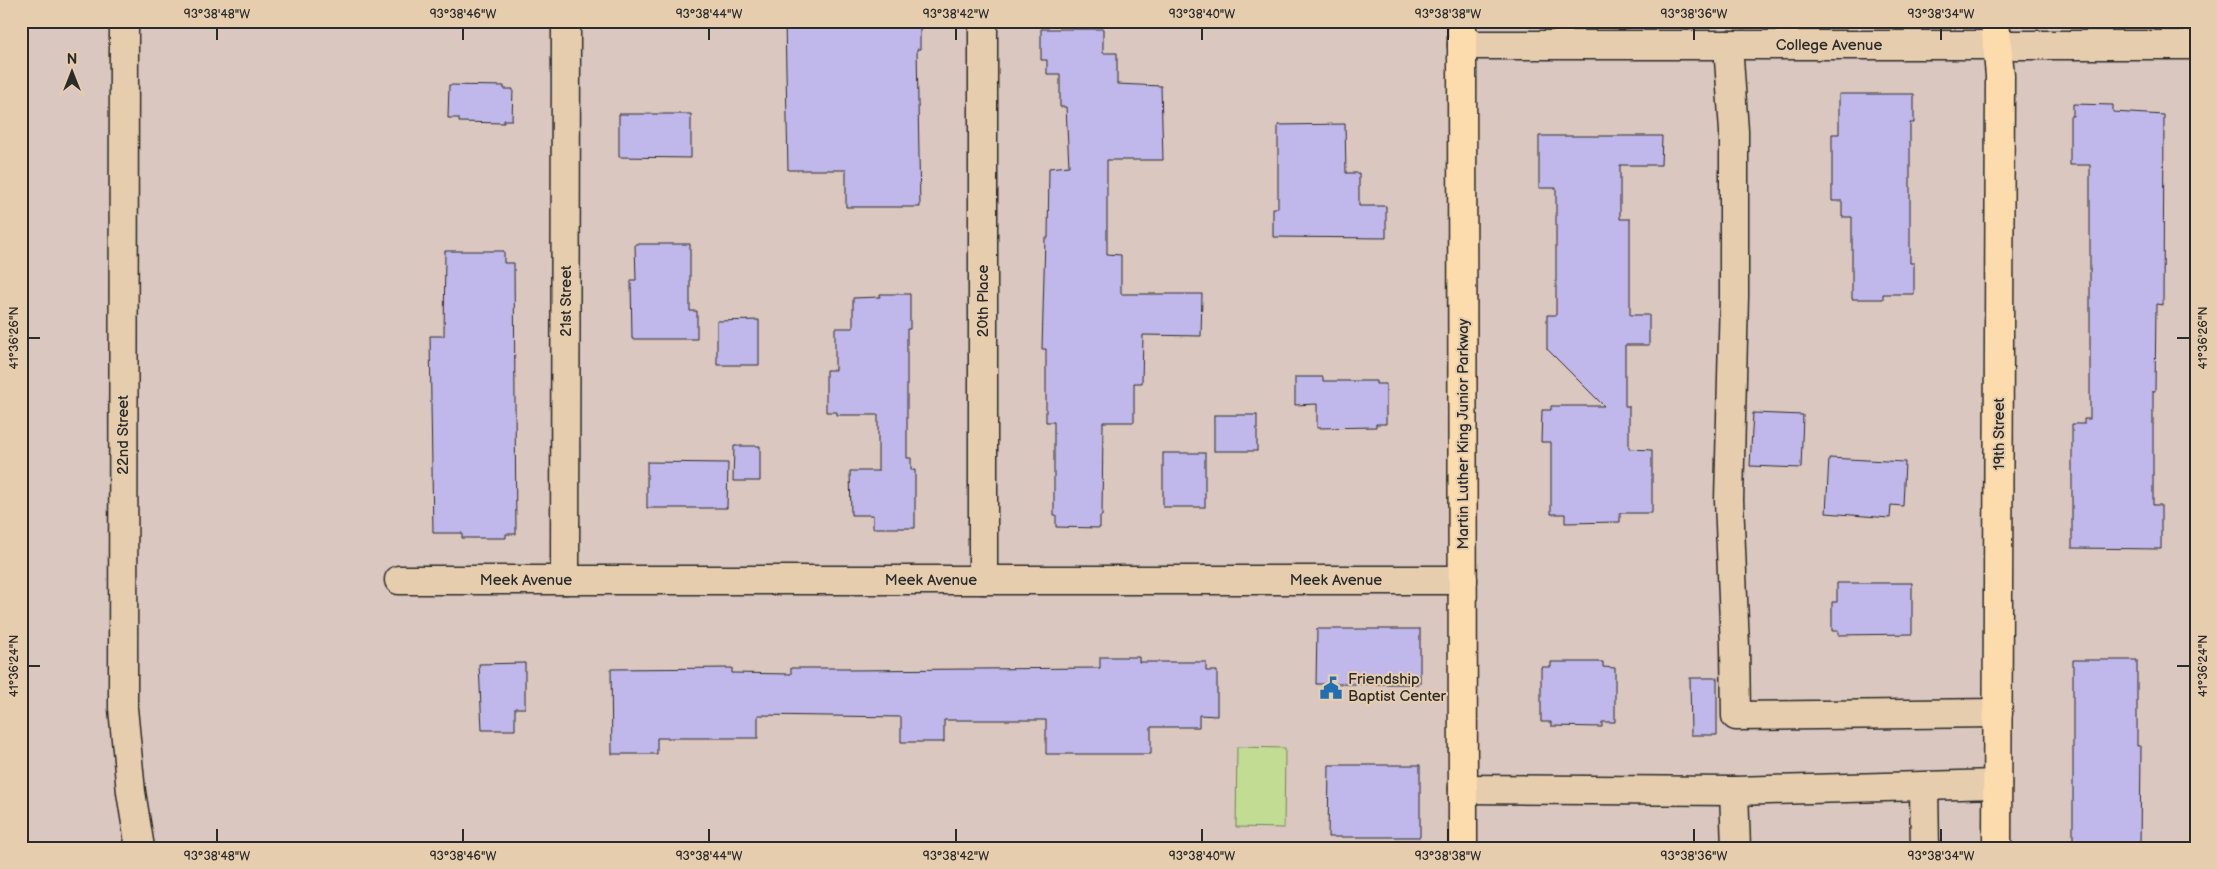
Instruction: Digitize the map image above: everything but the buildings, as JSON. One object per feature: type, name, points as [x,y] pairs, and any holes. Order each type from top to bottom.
[{"type":"main road","name":"Martin Luther King Junior Parkway","points":[[1462,33],[1463,848]]},
{"type":"main road","name":"19th Street","points":[[1997,33],[1997,848]]},
{"type":"street","name":"22nd Street","points":[[124,21],[122,708],[130,792],[140,848]]},
{"type":"street","name":"21st Street","points":[[565,580],[566,21]]},
{"type":"street","name":"20th Place","points":[[983,21],[983,580]]},
{"type":"street","name":"College Avenue","points":[[1462,33],[1728,45],[1997,33],[2196,45]]},
{"type":"street","points":[[1728,45],[1734,131],[1734,296],[1729,500],[1736,716],[1998,713]]},
{"type":"street","name":"Meek Avenue","points":[[399,580],[1463,580]]},
{"type":"street","points":[[1463,790],[1734,791],[1997,784]]},
{"type":"street","points":[[1924,786],[1925,848]]},
{"type":"street","points":[[1734,791],[1736,848]]},
{"type":"green space","points":[[1237,747],[1285,748],[1284,828],[1236,827]]},
{"type":"place","name":"Friendship Baptist Center","points":[[1331,688]]}]
